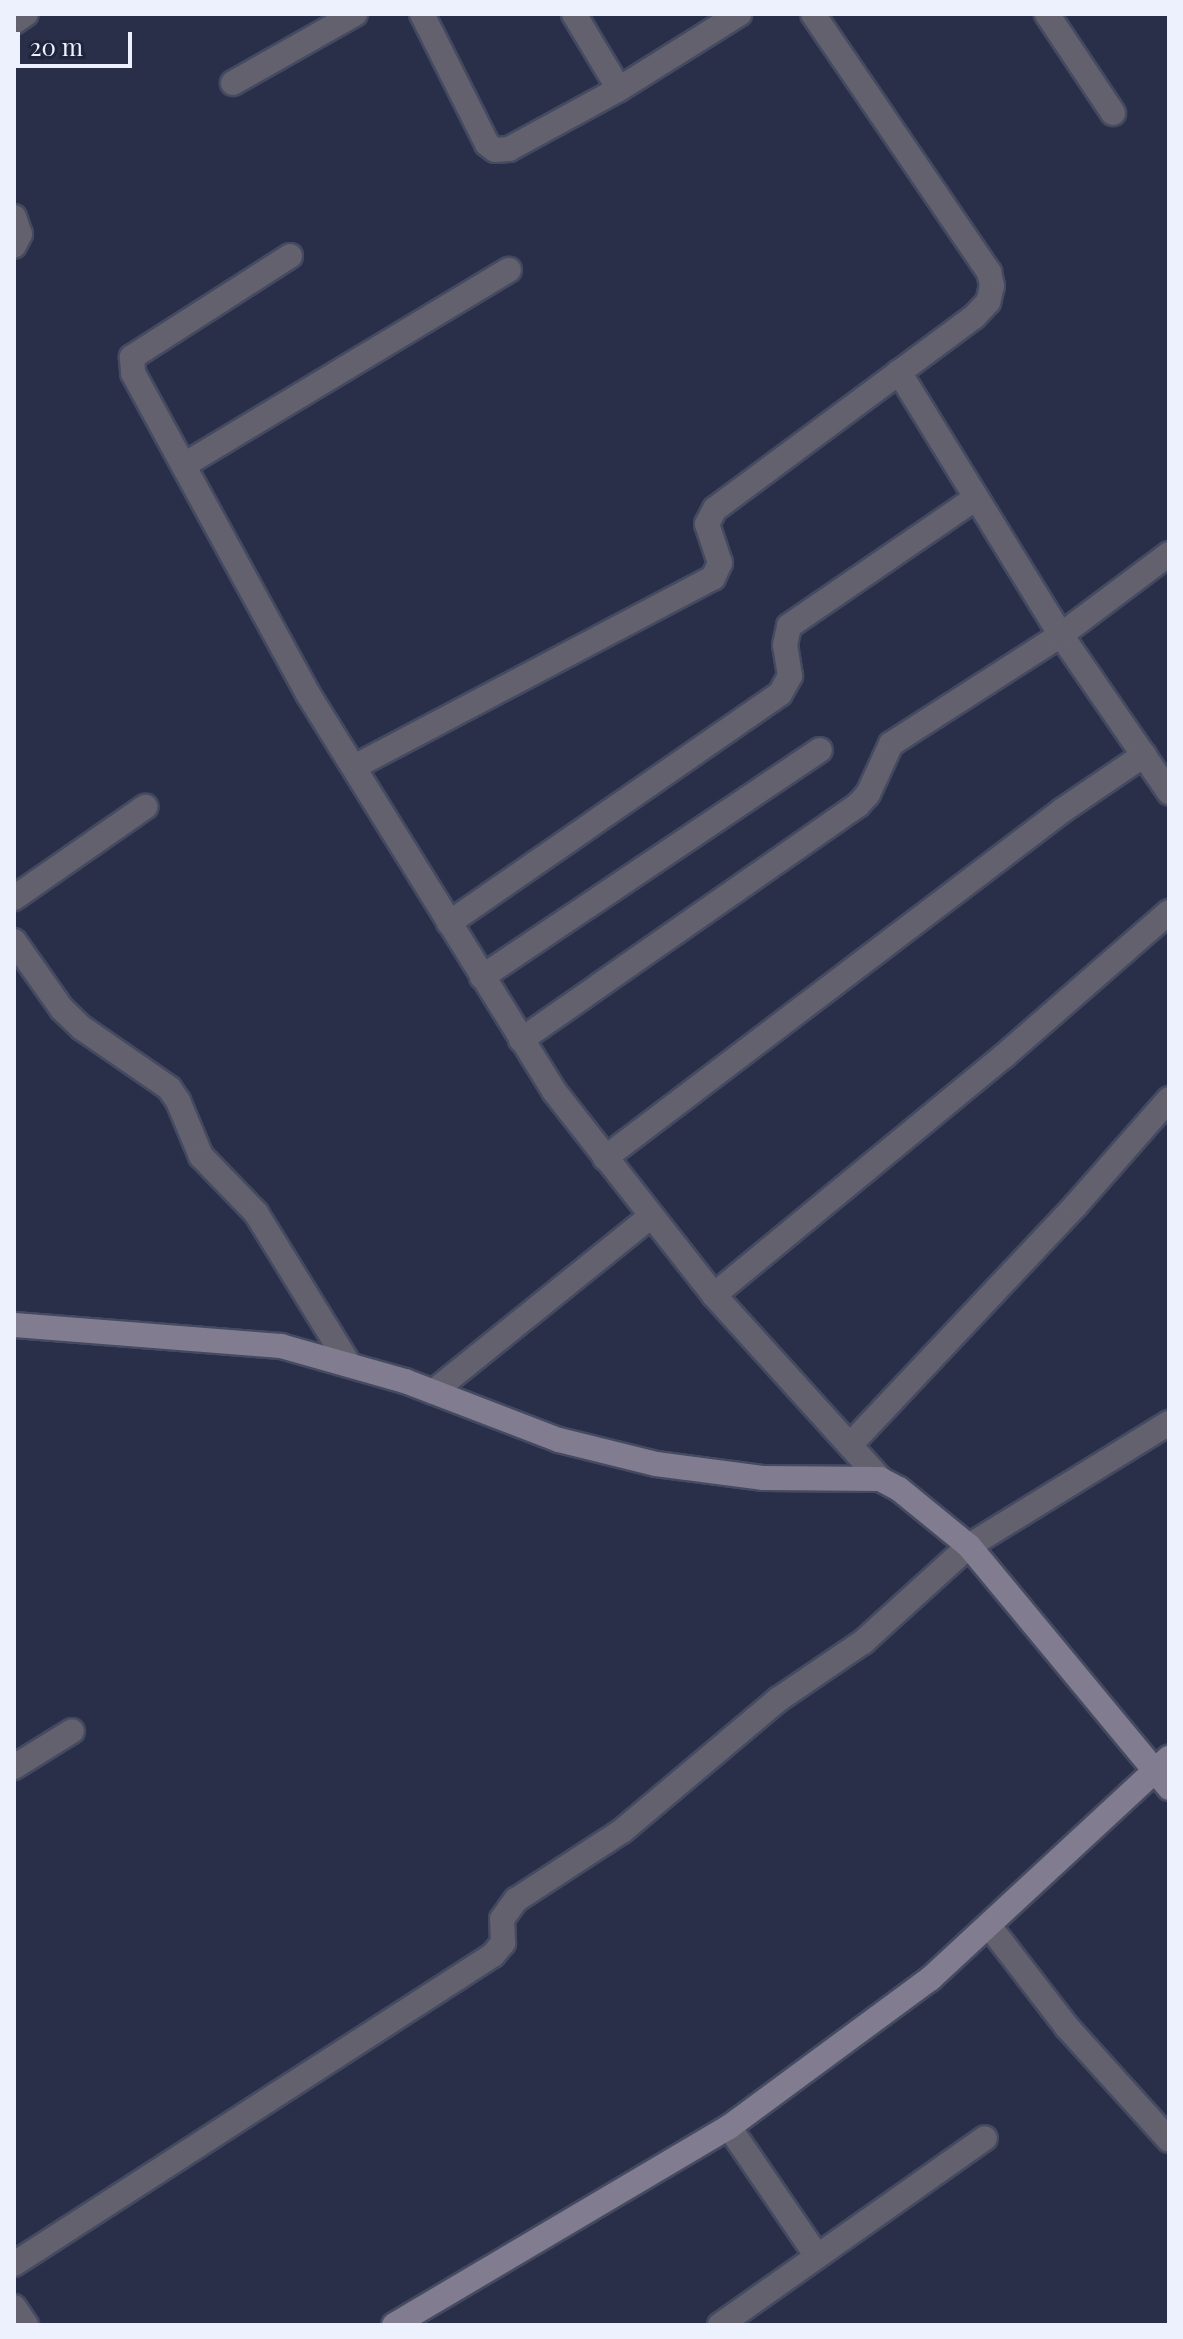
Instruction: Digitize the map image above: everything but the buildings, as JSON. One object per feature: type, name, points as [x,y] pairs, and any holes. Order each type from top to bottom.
[{"type":"street","points":[[14,22],[26,14]]},
{"type":"street","points":[[233,83],[355,14]]},
{"type":"street","points":[[422,14],[479,128],[495,150],[509,149],[619,89],[739,14]]},
{"type":"street","points":[[574,14],[619,89]]},
{"type":"street","points":[[354,767],[713,578],[720,563],[707,524],[715,509],[974,317],[988,302],[992,286],[989,272],[813,14]]},
{"type":"street","points":[[1047,14],[1113,113]]},
{"type":"street","points":[[14,217],[20,234],[14,246]]},
{"type":"street","points":[[290,256],[132,357],[133,373],[308,694],[521,1040],[650,1217],[714,1295],[880,1479],[899,1489],[969,1546],[1165,1772],[930,1979],[729,2127],[394,2325]]},
{"type":"street","points":[[184,465],[509,270]]},
{"type":"street","points":[[899,372],[1061,635],[1169,792]]},
{"type":"street","points":[[449,923],[780,694],[790,676],[785,645],[789,626],[976,498]]},
{"type":"street","points":[[521,1040],[858,805],[868,794],[891,744],[1061,635],[1169,554]]},
{"type":"street","points":[[482,977],[820,750]]},
{"type":"street","points":[[605,1158],[1063,810],[1144,755]]},
{"type":"street","points":[[14,898],[145,807]]},
{"type":"street","points":[[714,1295],[1004,1056],[1169,912]]},
{"type":"street","points":[[14,941],[62,1009],[82,1028],[169,1088],[178,1101],[201,1156],[256,1213],[349,1364]]},
{"type":"street","points":[[850,1445],[1086,1195],[1169,1099]]},
{"type":"street","points":[[433,1392],[650,1217]]},
{"type":"street","points":[[14,1325],[281,1346],[349,1364],[433,1392],[559,1440],[656,1464],[764,1478],[880,1479]]},
{"type":"street","points":[[14,2264],[493,1955],[503,1943],[502,1919],[507,1908],[622,1831],[779,1699],[863,1642],[969,1546],[1169,1423]]},
{"type":"street","points":[[14,1767],[72,1731]]},
{"type":"street","points":[[990,1927],[1067,2027],[1169,2140]]},
{"type":"street","points":[[729,2127],[817,2256]]},
{"type":"street","points":[[720,2325],[985,2138]]},
{"type":"street","points":[[14,2307],[26,2325]]}]
